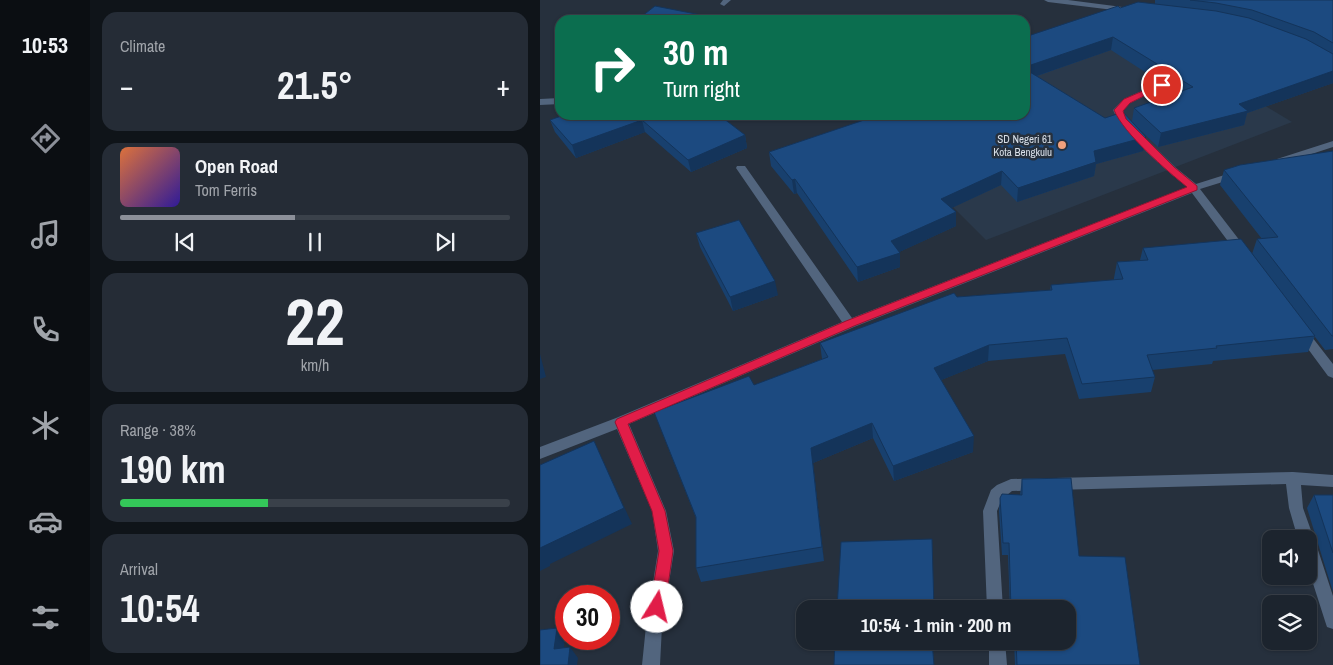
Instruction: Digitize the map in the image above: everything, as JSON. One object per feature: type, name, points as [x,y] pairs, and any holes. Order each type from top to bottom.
[{"type":"street","points":[[1048,0],[1135,10]]},
{"type":"street","points":[[1162,85],[1127,101],[1118,110],[1122,120],[1171,169],[1194,188],[1252,265]]},
{"type":"street","points":[[540,102],[555,101]]},
{"type":"street","points":[[1270,165],[1333,145]]},
{"type":"street","points":[[741,168],[850,324]]},
{"type":"street","points":[[540,452],[621,422],[850,324],[1194,188],[1250,170]]},
{"type":"street","points":[[1292,319],[1333,373]]},
{"type":"street","points":[[621,422],[659,511],[666,551],[654,626],[651,665]]},
{"type":"street","points":[[995,600],[990,510],[993,498],[1001,488],[1011,485],[1293,478],[1333,481]]},
{"type":"street","points":[[1293,478],[1296,508],[1303,530]]},
{"type":"street","points":[[1317,572],[1333,621]]},
{"type":"street","points":[[997,650],[998,665]]},
{"type":"shaded area","name":"SD Negeri 61 Kota Bengkulu","points":[[1118,17],[1292,122],[986,240],[866,120],[1030,120],[1030,46]]},
{"type":"building","points":[[1190,0],[1333,0],[1333,43],[1314,32],[1252,10]]},
{"type":"building","points":[[1138,2],[1216,11],[1249,18],[1306,39],[1333,54],[1333,71],[1239,104],[1248,111],[1161,133],[1134,108],[1193,87],[1170,73],[1170,70],[1113,37],[1030,65],[1030,35],[1118,6],[1120,8]]},
{"type":"building","points":[[655,6],[701,15],[643,15]]},
{"type":"building","points":[[1030,72],[1105,118],[1123,112],[1146,137],[1094,151],[1096,162],[1018,188],[1002,171],[941,199],[956,212],[891,241],[900,253],[857,267],[795,179],[792,180],[769,152],[864,120],[1030,120]]},
{"type":"building","points":[[555,118],[555,120],[642,120],[572,145],[550,120]]},
{"type":"building","points":[[642,120],[726,120],[745,135],[688,160]]},
{"type":"building","points":[[1333,151],[1332,336],[1257,239],[1278,237],[1224,170],[1240,165]]},
{"type":"building","points":[[739,220],[775,281],[730,297],[696,233]]},
{"type":"building","points":[[1241,239],[1315,336],[1147,355],[1155,377],[1082,384],[1067,338],[989,345],[934,368],[974,436],[893,466],[872,423],[811,448],[822,547],[696,568],[696,517],[654,412],[749,376],[754,385],[828,357],[820,343],[954,293],[957,297],[1052,290],[1051,285],[1123,279],[1117,262],[1148,260],[1143,248]]},
{"type":"building","points":[[594,441],[624,508],[540,548],[540,465]]},
{"type":"building","points":[[1071,478],[1079,556],[1125,557],[1140,665],[1017,665],[1016,650],[1076,650],[1076,600],[1011,600],[1009,543],[1003,543],[1000,498],[1002,494],[1022,495],[1022,479]]},
{"type":"building","points":[[1314,495],[1333,495],[1333,553]]},
{"type":"building","points":[[932,539],[934,600],[838,600],[841,542]]},
{"type":"building","points":[[555,628],[554,649],[570,650],[568,665],[540,665],[540,630]]},
{"type":"building","points":[[835,650],[933,650],[934,665],[834,665]]},
{"type":"place","name":"SD Negeri 61 Kota Bengkulu","points":[[1062,145]]},
{"type":"route","points":[[657,607],[666,551],[659,511],[621,422],[850,324],[1194,188],[1171,169],[1122,120],[1118,110],[1127,101],[1162,85]]}]
